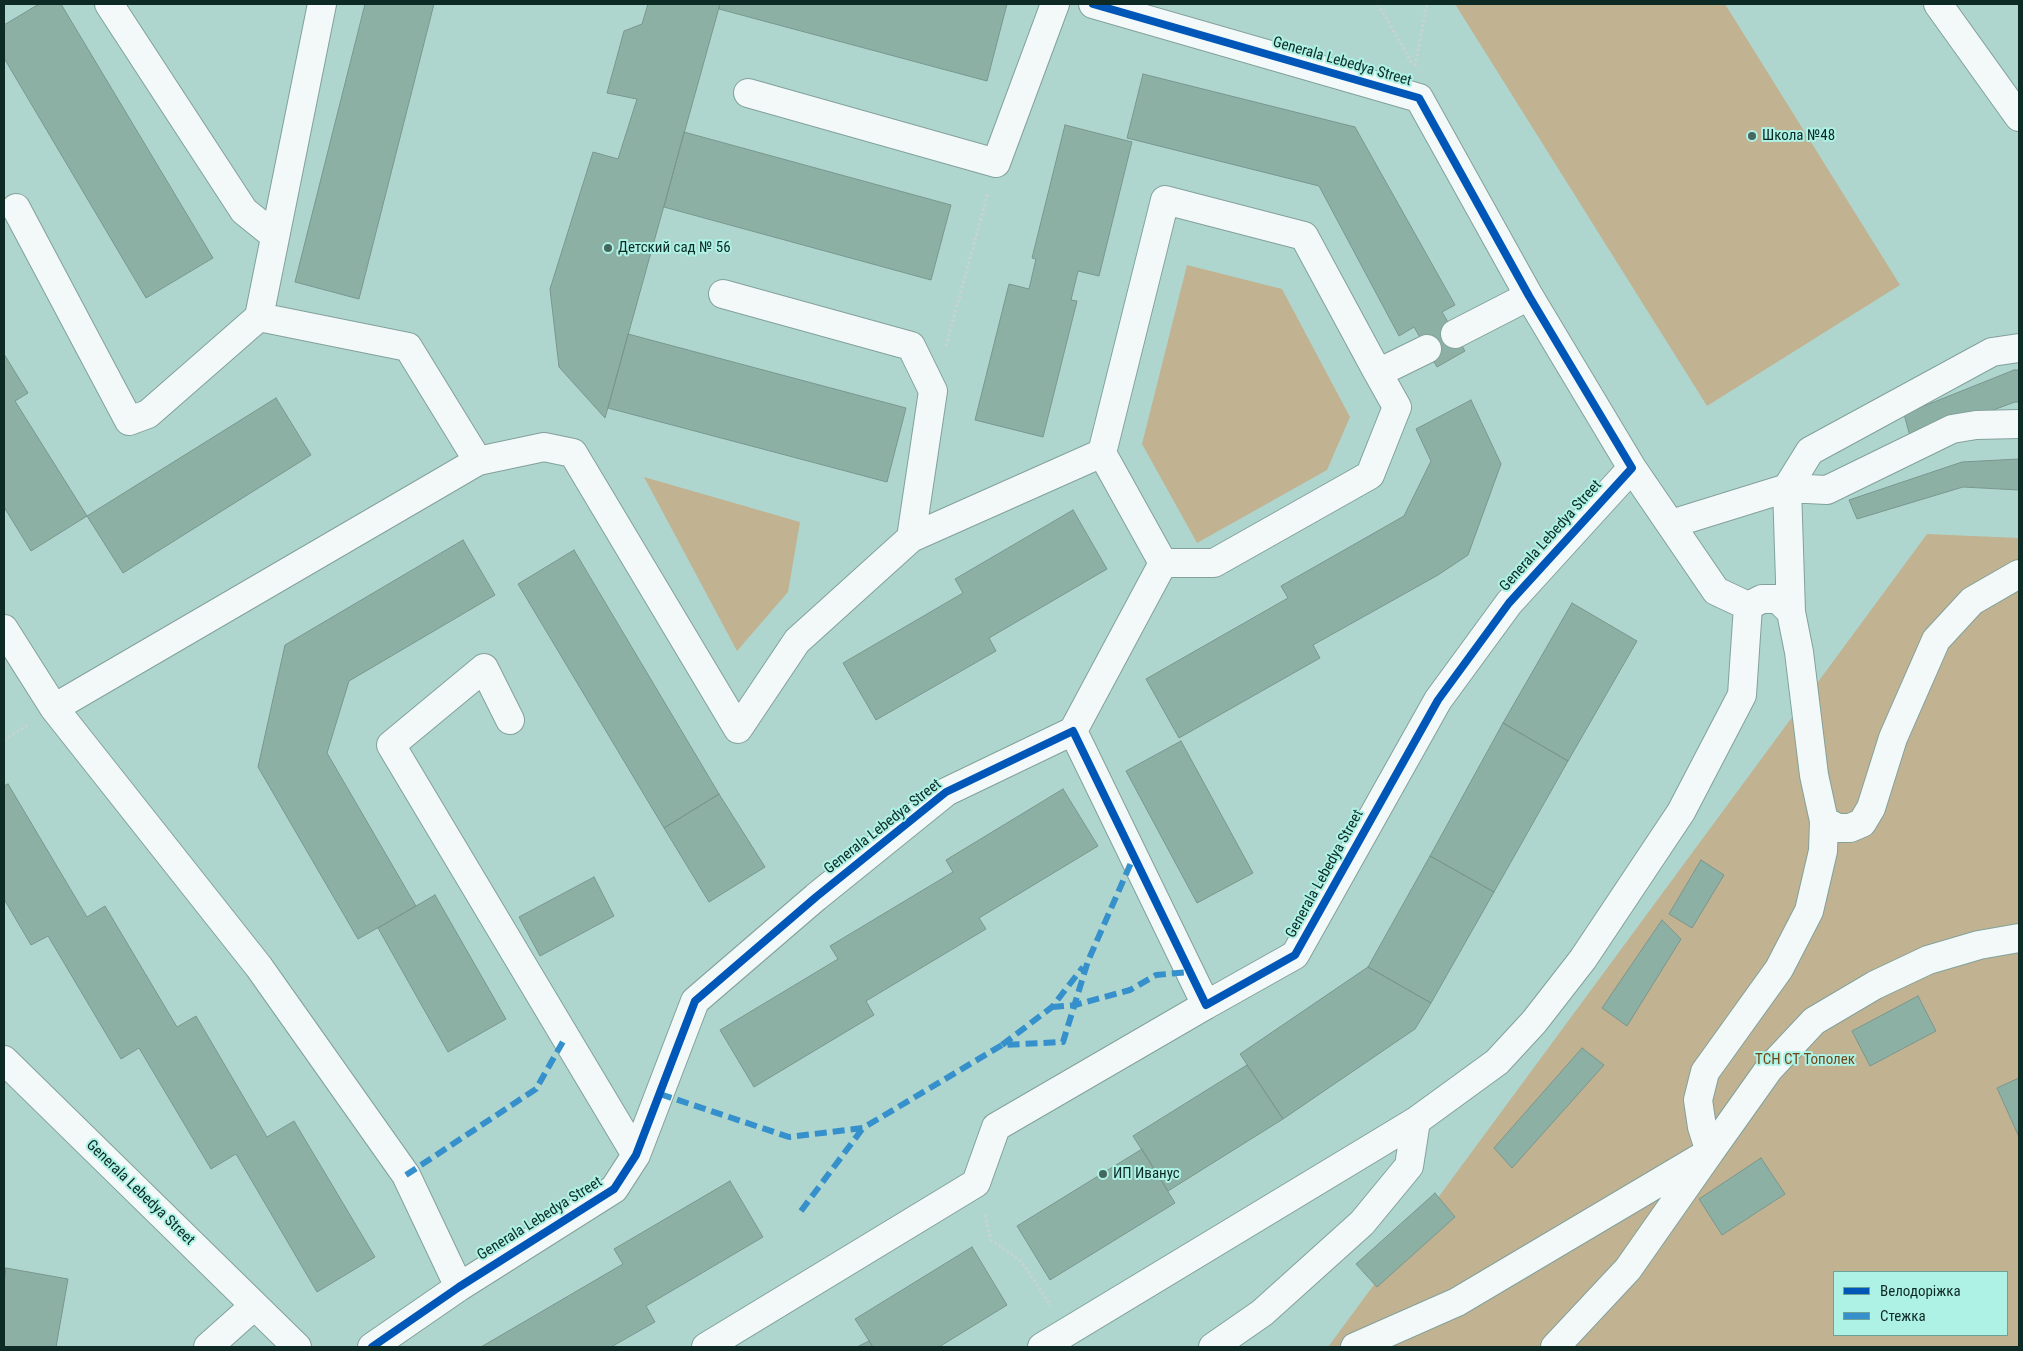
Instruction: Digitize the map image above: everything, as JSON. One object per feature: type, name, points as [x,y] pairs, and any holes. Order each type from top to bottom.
[{"type":"street","points":[[109,4],[244,211],[275,236]]},
{"type":"street","points":[[16,208],[130,421],[148,414],[259,317],[322,4]]},
{"type":"street","points":[[748,94],[996,163],[1055,4]]},
{"type":"street","name":"Generala Lebedya Street","points":[[976,1183],[996,1127],[1295,955],[1438,700],[1509,604],[1632,468],[1529,296],[1419,98],[1093,4]]},
{"type":"street","points":[[1938,4],[2019,117]]},
{"type":"street","points":[[1164,200],[1304,236],[1397,407],[1370,475],[1214,563],[1163,563],[1102,453],[1164,200]]},
{"type":"street","points":[[723,294],[911,346],[933,391],[911,538]]},
{"type":"street","points":[[1455,334],[1529,296]]},
{"type":"street","points":[[259,317],[408,347],[478,461]]},
{"type":"street","points":[[1710,1152],[1702,1127],[1698,1100],[1705,1072],[1779,969],[1809,911],[1823,851],[1824,821],[1814,775],[1799,652],[1791,612],[1787,488],[1810,451],[1992,352],[2019,348]]},
{"type":"street","points":[[1378,373],[1427,349]]},
{"type":"street","points":[[1671,524],[1787,488],[1827,490],[1952,429],[1976,424],[2019,424]]},
{"type":"street","points":[[1976,424],[2019,435]]},
{"type":"street","points":[[54,708],[478,461],[544,447],[573,452],[738,730],[797,641],[911,538],[1102,453]]},
{"type":"street","points":[[1632,468],[1716,591],[1748,606]]},
{"type":"street","points":[[1163,563],[1073,731],[1206,1006]]},
{"type":"street","points":[[1824,821],[1838,828],[1850,828],[1862,823],[1871,808],[1893,738],[1936,640],[1972,601],[2019,574]]},
{"type":"street","points":[[1748,606],[1762,599],[1778,599],[1791,612]]},
{"type":"street","points":[[1042,1347],[1416,1122],[1496,1062],[1534,1022],[1583,959],[1681,812],[1742,695],[1748,606]]},
{"type":"street","points":[[4,629],[54,708],[259,967],[406,1175],[459,1287]]},
{"type":"street","points":[[510,720],[484,668],[391,744],[636,1155]]},
{"type":"street","name":"Generala Lebedya Street","points":[[372,1347],[459,1287],[614,1189],[636,1155],[695,1001],[816,897],[946,792],[1073,731]]},
{"type":"street","points":[[1556,1347],[1628,1269],[1769,1069],[1814,1021],[1875,984],[1928,960],[1979,945],[2019,938]]},
{"type":"street","name":"Generala Lebedya Street","points":[[4,1060],[297,1347]]},
{"type":"street","points":[[1212,1347],[1262,1314],[1362,1222],[1409,1166],[1416,1122]]},
{"type":"street","points":[[1355,1347],[1457,1302],[1710,1152]]},
{"type":"street","points":[[706,1347],[976,1183]]},
{"type":"street","points":[[208,1347],[254,1306]]},
{"type":"path","points":[[1378,4],[1415,68],[1427,4]]},
{"type":"path","points":[[933,391],[996,163]]},
{"type":"path","points":[[976,1183],[991,1240],[1021,1261],[1068,1332]]},
{"type":"green space","points":[[1455,4],[1725,4],[1900,285],[1707,406]]},
{"type":"green space","points":[[1187,265],[1282,289],[1350,417],[1327,470],[1197,543],[1142,444]]},
{"type":"green space","points":[[644,477],[800,522],[788,592],[737,651]]},
{"type":"green space","name":"ТСН СТ Тополек","points":[[1927,534],[2019,538],[2019,1347],[1328,1347]]},
{"type":"building","points":[[39,4],[61,4],[213,258],[146,298],[4,58],[4,25]]},
{"type":"building","points":[[365,4],[434,4],[359,299],[295,282]]},
{"type":"building","name":"Детский сад № 56","points":[[648,4],[720,4],[605,418],[559,367],[550,289],[593,152],[618,159],[637,99],[607,93],[624,31],[642,24]]},
{"type":"building","points":[[720,4],[1007,4],[987,81],[719,9]]},
{"type":"building","points":[[1143,74],[1355,127],[1455,305],[1442,312],[1465,351],[1437,367],[1414,327],[1399,336],[1319,186],[1127,138]]},
{"type":"building","points":[[1065,125],[1132,142],[1099,276],[1078,271],[1071,300],[1077,301],[1043,437],[975,420],[1009,284],[1029,289],[1036,259],[1032,258]]},
{"type":"building","points":[[684,132],[951,205],[931,280],[664,207]]},
{"type":"building","points":[[628,334],[906,408],[887,482],[608,408]]},
{"type":"building","points":[[4,354],[28,393],[15,401],[87,516],[31,551],[4,507]]},
{"type":"building","points":[[2014,370],[2019,370],[2019,402],[1911,440],[1904,414]]},
{"type":"building","points":[[276,398],[311,455],[123,573],[87,516]]},
{"type":"building","points":[[1471,400],[1501,464],[1468,555],[1438,575],[1313,645],[1320,658],[1179,738],[1146,679],[1288,598],[1281,586],[1404,516],[1431,461],[1416,429]]},
{"type":"building","points":[[2019,459],[2019,490],[1963,487],[1857,519],[1849,500],[1962,462]]},
{"type":"building","points":[[1073,510],[1107,569],[989,638],[996,651],[876,720],[843,663],[963,593],[955,579]]},
{"type":"building","points":[[463,540],[495,595],[349,681],[327,753],[416,906],[358,939],[258,767],[285,645]]},
{"type":"building","points":[[574,550],[719,794],[664,828],[518,584]]},
{"type":"building","points":[[1572,603],[1637,641],[1568,761],[1503,723]]},
{"type":"building","points":[[1503,723],[1568,761],[1494,892],[1430,856]]},
{"type":"building","points":[[1181,741],[1253,873],[1197,903],[1126,771]]},
{"type":"building","points":[[8,784],[87,917],[105,906],[177,1027],[196,1016],[267,1137],[294,1121],[375,1257],[317,1292],[236,1154],[211,1169],[139,1048],[121,1059],[48,936],[31,945],[4,899],[4,786]]},
{"type":"building","points":[[1063,789],[1098,846],[979,918],[986,929],[866,1001],[874,1015],[754,1087],[720,1030],[838,959],[830,946],[953,872],[946,860]]},
{"type":"building","points":[[719,794],[765,867],[709,902],[664,828]]},
{"type":"building","points":[[1430,856],[1494,892],[1431,1003],[1368,967]]},
{"type":"building","points":[[1701,860],[1724,875],[1692,928],[1669,914]]},
{"type":"building","points":[[594,877],[614,916],[540,956],[519,917]]},
{"type":"building","points":[[435,895],[506,1019],[448,1052],[378,928]]},
{"type":"building","points":[[1662,920],[1681,939],[1627,1026],[1602,1008]]},
{"type":"building","points":[[1368,967],[1431,1003],[1415,1029],[1283,1119],[1240,1054]]},
{"type":"building","points":[[1918,996],[1936,1031],[1870,1066],[1852,1031]]},
{"type":"building","points":[[1582,1048],[1604,1065],[1512,1168],[1494,1148]]},
{"type":"building","points":[[1247,1065],[1283,1119],[1168,1191],[1133,1136]]},
{"type":"building","points":[[2019,1078],[2019,1137],[1997,1088]]},
{"type":"building","points":[[1142,1149],[1175,1203],[1050,1280],[1017,1226]]},
{"type":"building","points":[[1761,1158],[1785,1194],[1722,1235],[1699,1199]]},
{"type":"building","points":[[730,1181],[763,1237],[646,1306],[655,1322],[611,1347],[481,1347],[623,1264],[614,1249]]},
{"type":"building","points":[[1435,1193],[1455,1217],[1377,1287],[1356,1264]]},
{"type":"building","points":[[972,1247],[1007,1305],[939,1347],[873,1347],[855,1319]]},
{"type":"building","points":[[6,1268],[68,1279],[56,1347],[4,1347],[4,1282]]},
{"type":"building","points":[[869,1341],[873,1347],[857,1347]]},
{"type":"marked path","points":[[660,1094],[789,1137],[863,1128],[1002,1045],[1063,1042],[1088,961],[1134,856]]},
{"type":"marked path","points":[[1002,1045],[1052,1007],[1083,967]]},
{"type":"marked path","points":[[1052,1007],[1075,1005],[1130,990],[1156,975],[1190,972]]},
{"type":"marked path","points":[[406,1175],[536,1089],[565,1038]]},
{"type":"marked path","points":[[801,1211],[863,1128]]},
{"type":"cycle path","points":[[372,1347],[459,1287],[614,1189],[636,1155],[695,1001],[816,897],[946,792],[1073,731],[1206,1005],[1295,955],[1438,700],[1509,603],[1632,468],[1529,296],[1419,98],[1093,4]]},
{"type":"place","name":"Школа №48","points":[[1752,136]]},
{"type":"place","name":"Детский сад № 56","points":[[608,248]]},
{"type":"place","name":"ИП Иванус","points":[[1103,1174]]}]
